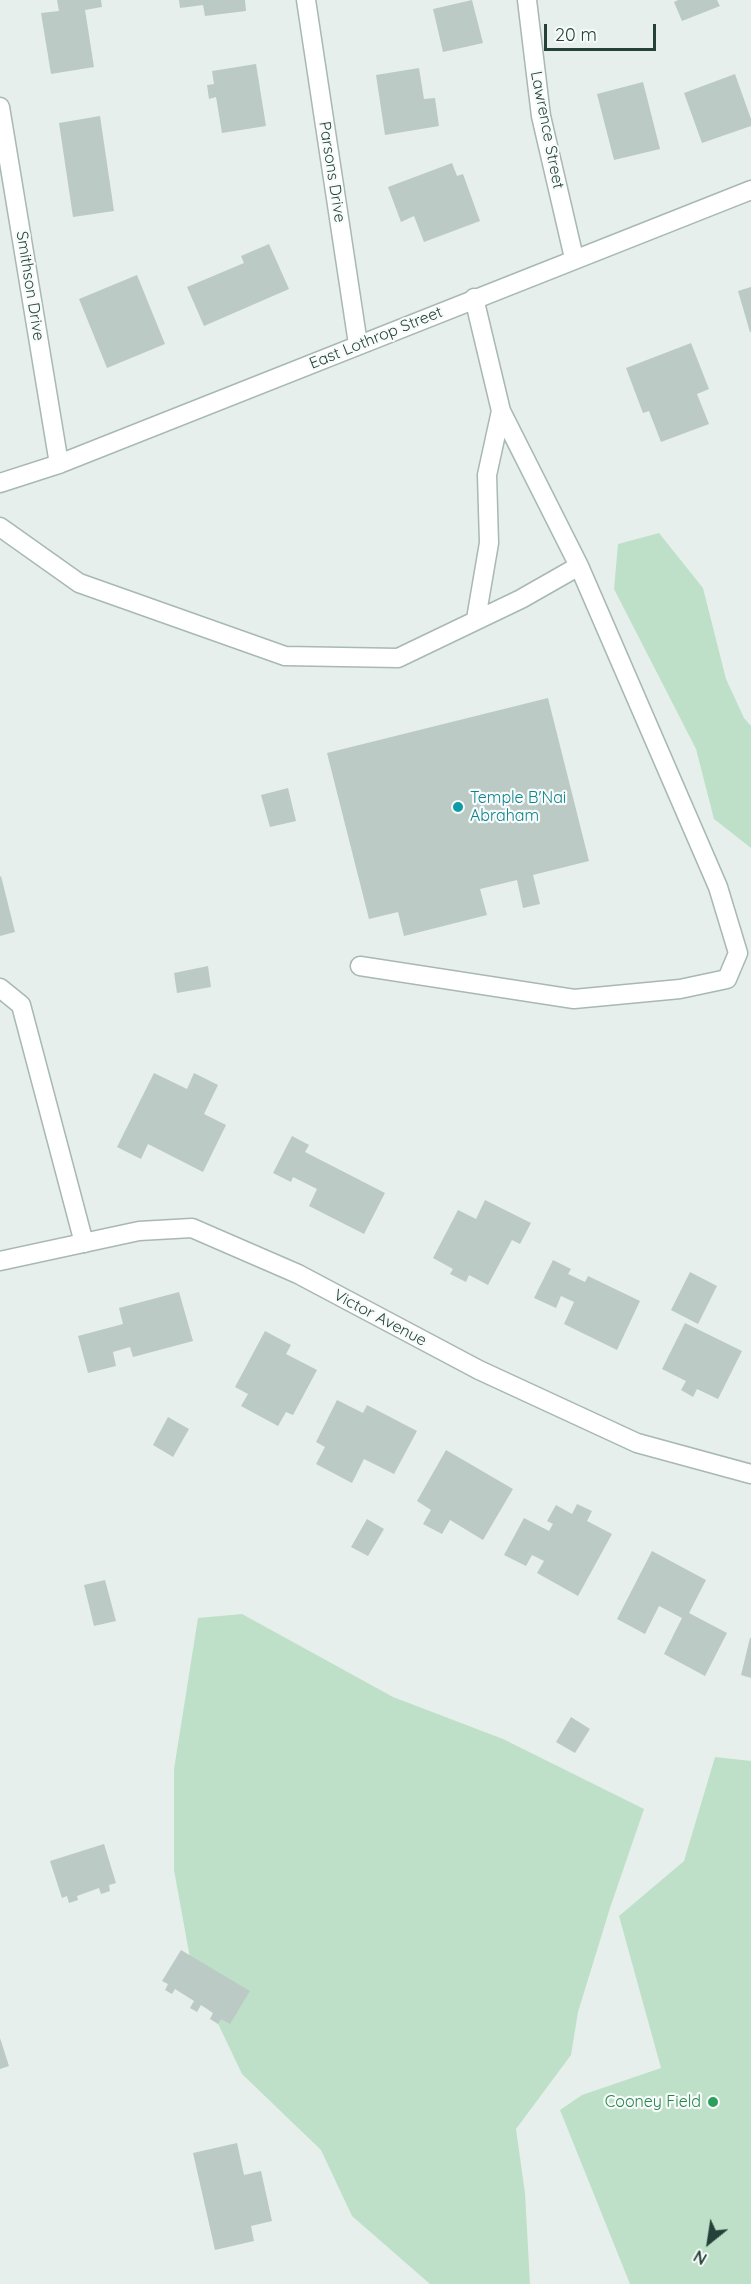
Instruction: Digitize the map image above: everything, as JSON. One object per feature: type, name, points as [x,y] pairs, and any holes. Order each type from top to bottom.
[{"type":"street","name":"Parsons Drive","points":[[306,0],[358,344]]},
{"type":"street","name":"Lawrence Street","points":[[526,0],[541,116],[574,258]]},
{"type":"street","name":"Smithson Drive","points":[[0,107],[59,464]]},
{"type":"street","name":"East Lothrop Street","points":[[0,483],[59,464],[574,258],[751,190]]},
{"type":"street","points":[[360,966],[574,999],[680,989],[727,979],[738,953],[718,887],[579,566],[501,411],[474,298]]},
{"type":"street","points":[[476,619],[489,543],[488,475],[501,411]]},
{"type":"street","points":[[0,527],[79,582],[285,656],[398,658],[521,599],[579,566]]},
{"type":"street","points":[[0,988],[21,1005],[84,1243]]},
{"type":"street","name":"Victor Avenue","points":[[0,1261],[139,1231],[192,1228],[298,1274],[479,1370],[637,1443],[751,1474]]},
{"type":"green space","points":[[659,533],[703,588],[726,679],[744,718],[751,726],[751,848],[714,819],[696,749],[614,589],[618,544]]},
{"type":"green space","points":[[242,1614],[393,1697],[503,1739],[644,1809],[578,2012],[571,2055],[516,2129],[525,2193],[530,2284],[430,2284],[352,2216],[321,2150],[242,2074],[192,1969],[174,1870],[174,1769],[198,1618]]},
{"type":"green space","points":[[715,1757],[751,1761],[751,2284],[630,2284],[560,2110],[582,2095],[661,2068],[619,1916],[684,1861]]},
{"type":"building","points":[[57,0],[101,0],[102,7],[85,10],[94,67],[51,74],[41,13],[59,11]]},
{"type":"building","points":[[179,0],[245,0],[246,11],[205,16],[203,5],[180,8]]},
{"type":"building","points":[[472,0],[483,43],[443,52],[433,9]]},
{"type":"building","points":[[678,0],[717,0],[720,6],[682,21],[674,2]]},
{"type":"building","points":[[256,64],[266,126],[222,133],[216,97],[209,99],[207,85],[214,84],[212,71]]},
{"type":"building","points":[[419,68],[424,99],[435,98],[439,126],[385,135],[376,75]]},
{"type":"building","points":[[735,74],[751,119],[751,126],[702,143],[684,93]]},
{"type":"building","points":[[643,82],[660,149],[614,160],[597,94]]},
{"type":"building","points":[[100,116],[114,211],[73,217],[59,123]]},
{"type":"building","points":[[452,163],[457,176],[463,174],[480,221],[424,242],[414,216],[401,222],[388,187]]},
{"type":"building","points":[[269,244],[289,289],[204,326],[187,287],[244,263],[241,256]]},
{"type":"building","points":[[137,275],[165,344],[107,368],[79,299]]},
{"type":"building","points":[[751,287],[751,332],[750,332],[738,291]]},
{"type":"building","points":[[691,343],[709,389],[697,394],[709,424],[661,442],[649,411],[643,413],[626,368]]},
{"type":"building","name":"Temple B'Nai Abraham","points":[[548,698],[589,861],[533,875],[540,904],[523,908],[517,880],[480,889],[487,915],[404,936],[398,912],[369,919],[327,753]]},
{"type":"building","points":[[288,788],[296,821],[270,827],[261,795]]},
{"type":"building","points":[[0,877],[15,932],[0,936]]},
{"type":"building","points":[[208,966],[211,987],[177,993],[174,973]]},
{"type":"building","points":[[154,1073],[187,1089],[194,1073],[218,1085],[204,1114],[226,1125],[203,1172],[148,1144],[141,1159],[117,1147]]},
{"type":"building","points":[[292,1136],[309,1145],[305,1152],[385,1193],[364,1234],[309,1206],[317,1189],[293,1177],[291,1182],[273,1173]]},
{"type":"building","points":[[485,1200],[531,1223],[520,1244],[512,1240],[488,1285],[469,1275],[466,1282],[450,1274],[453,1269],[433,1258],[458,1210],[476,1219]]},
{"type":"building","points":[[553,1260],[571,1269],[568,1274],[585,1282],[588,1276],[640,1301],[617,1350],[564,1324],[574,1302],[561,1296],[556,1308],[534,1298]]},
{"type":"building","points":[[690,1272],[717,1286],[698,1324],[671,1310]]},
{"type":"building","points":[[179,1292],[193,1341],[133,1357],[130,1347],[113,1352],[116,1366],[88,1373],[78,1336],[123,1324],[119,1308]]},
{"type":"building","points":[[685,1323],[742,1351],[718,1399],[697,1389],[693,1397],[681,1390],[686,1381],[662,1369]]},
{"type":"building","points":[[265,1331],[291,1345],[286,1354],[317,1370],[293,1415],[286,1412],[278,1426],[241,1406],[248,1394],[235,1387]]},
{"type":"building","points":[[337,1400],[363,1413],[367,1405],[417,1431],[394,1474],[364,1459],[352,1483],[316,1464],[325,1447],[316,1442]]},
{"type":"building","points":[[168,1417],[189,1429],[173,1457],[153,1445]]},
{"type":"building","points":[[446,1450],[513,1489],[483,1540],[450,1520],[442,1534],[423,1524],[431,1510],[417,1501]]},
{"type":"building","points":[[577,1504],[592,1511],[587,1521],[612,1534],[578,1596],[537,1573],[544,1561],[532,1555],[526,1566],[504,1555],[524,1518],[549,1531],[553,1524],[547,1521],[556,1505],[572,1514]]},
{"type":"building","points":[[367,1519],[384,1529],[368,1556],[351,1547]]},
{"type":"building","points":[[652,1551],[706,1580],[689,1613],[727,1633],[705,1676],[664,1654],[682,1618],[659,1606],[645,1634],[617,1619]]},
{"type":"building","points":[[105,1580],[116,1621],[94,1626],[84,1585]]},
{"type":"building","points":[[751,1638],[751,1678],[741,1675]]},
{"type":"building","points":[[571,1717],[590,1729],[575,1753],[556,1742]]},
{"type":"building","points":[[104,1844],[116,1883],[109,1885],[110,1891],[101,1894],[99,1888],[77,1896],[78,1900],[69,1903],[67,1896],[62,1898],[50,1861]]},
{"type":"building","points":[[181,1950],[250,1991],[230,2024],[221,2019],[218,2024],[210,2019],[213,2013],[201,2005],[197,2012],[190,2008],[194,2001],[175,1989],[172,1994],[165,1990],[168,1984],[162,1981]]},
{"type":"building","points":[[0,2038],[9,2066],[0,2069]]},
{"type":"building","points":[[237,2143],[244,2175],[261,2171],[272,2221],[251,2226],[254,2241],[215,2250],[193,2153]]},
{"type":"place","name":"Temple B'Nai Abraham","points":[[458,807]]},
{"type":"place","name":"Cooney Field","points":[[713,2102]]}]
